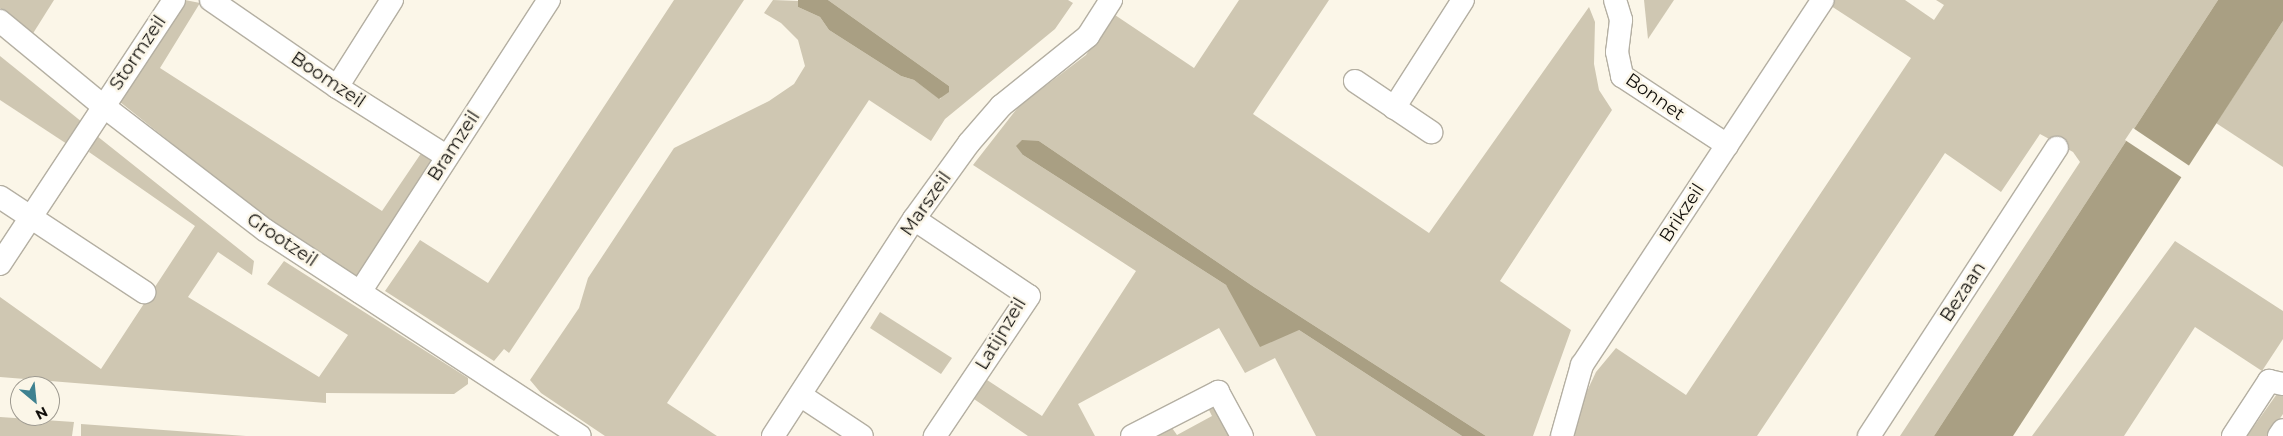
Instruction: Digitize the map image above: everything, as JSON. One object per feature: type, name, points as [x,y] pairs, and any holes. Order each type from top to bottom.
[{"type":"street","name":"Stormzeil","points":[[0,264],[32,218],[102,105],[174,0]]},
{"type":"street","name":"Boomzeil","points":[[211,0],[336,87],[446,156]]},
{"type":"street","points":[[336,87],[392,0]]},
{"type":"street","name":"Bramzeil","points":[[360,292],[446,156],[549,0]]},
{"type":"street","name":"Marszeil","points":[[773,436],[914,220],[969,143],[1001,106],[1088,36],[1111,0]]},
{"type":"street","points":[[1394,108],[1464,0]]},
{"type":"street","name":"Bonnet","points":[[1616,0],[1621,20],[1617,52],[1622,76],[1726,145]]},
{"type":"street","name":"Brikzeil","points":[[1562,436],[1582,365],[1823,0]]},
{"type":"street","name":"Grootzeil","points":[[0,21],[102,105],[265,230],[580,436]]},
{"type":"street","points":[[1355,81],[1431,132]]},
{"type":"street","name":"Bezaan","points":[[1869,436],[2057,148]]},
{"type":"street","points":[[0,197],[144,292]]},
{"type":"street","name":"Latijnzeil","points":[[914,220],[1029,296],[935,436]]},
{"type":"street","points":[[2233,436],[2269,381],[2283,384]]},
{"type":"street","points":[[1132,436],[1218,392],[1242,436]]},
{"type":"street","points":[[800,395],[862,436]]},
{"type":"street","points":[[2279,436],[2283,430]]},
{"type":"shaded area","points":[[0,0],[54,0],[32,35],[0,8]]},
{"type":"shaded area","points":[[185,0],[200,3],[160,68],[382,211],[424,149],[437,160],[357,278],[269,221],[120,102]]},
{"type":"shaded area","points":[[674,0],[744,0],[509,353],[504,349],[494,361],[385,291],[420,240],[488,283]]},
{"type":"shaded area","points":[[773,0],[799,1],[798,7],[820,17],[829,30],[901,76],[914,80],[940,99],[949,86],[828,0],[1068,0],[1073,3],[1055,29],[945,119],[931,141],[869,100],[667,403],[717,436],[605,436],[541,393],[530,380],[579,308],[588,278],[674,148],[769,101],[794,84],[805,66],[798,40],[781,23],[764,13]]},
{"type":"shaded area","points":[[798,0],[828,0],[949,86],[949,92],[939,99],[914,80],[901,76],[829,30],[820,17],[798,7]]},
{"type":"shaded area","points":[[1239,0],[1329,0],[1253,114],[1429,233],[1589,7],[1595,22],[1594,64],[1599,90],[1612,110],[1500,281],[1571,330],[1533,436],[1486,436],[1254,287],[1039,141],[1023,155],[1226,285],[1234,296],[1299,330],[1462,436],[1316,436],[1275,358],[1245,373],[1219,328],[1078,404],[1095,436],[1028,436],[971,397],[984,378],[1042,416],[1136,271],[973,165],[1019,106],[1086,55],[1112,13],[1194,68]]},
{"type":"shaded area","points":[[1644,0],[1674,0],[1648,39]]},
{"type":"shaded area","points":[[1831,0],[1905,0],[1934,20],[1944,5],[1936,0],[2218,0],[1934,436],[1900,436],[2080,162],[2073,152],[2040,134],[2001,192],[1945,153],[1757,436],[1566,436],[1596,372],[1616,348],[1686,395],[1911,58],[1828,4]]},
{"type":"shaded area","points":[[2218,0],[2283,0],[2283,21],[2013,436],[1934,436]]},
{"type":"shaded area","points":[[2283,21],[2283,167],[2216,123]]},
{"type":"shaded area","points":[[0,56],[82,122],[67,144],[0,100]]},
{"type":"shaded area","points":[[97,136],[254,261],[252,275],[218,252],[188,297],[319,377],[348,335],[267,284],[284,261],[468,378],[468,384],[454,394],[326,393],[326,403],[60,382],[60,376],[0,377],[0,297],[101,369],[195,226],[89,152]]},
{"type":"shaded area","points":[[1022,140],[1039,141],[1254,287],[1486,436],[1462,436],[1299,330],[1260,347],[1226,285],[1023,155],[1016,146]]},
{"type":"shaded area","points":[[2175,241],[2283,311],[2283,339],[2262,371],[2195,327],[2124,436],[2032,436]]},
{"type":"shaded area","points":[[880,312],[952,358],[941,374],[870,328]]},
{"type":"shaded area","points":[[2279,391],[2283,395],[2283,414],[2268,436],[2247,436]]},
{"type":"shaded area","points":[[1207,406],[1218,409],[1232,436],[1150,436],[1170,425],[1177,435],[1212,416]]},
{"type":"shaded area","points":[[0,417],[10,418],[10,426],[60,426],[60,421],[74,422],[72,436],[0,436]]},
{"type":"shaded area","points":[[81,424],[246,436],[81,436]]},
{"type":"pier","points":[[2133,128],[2191,167],[2184,179],[2125,140]]}]
